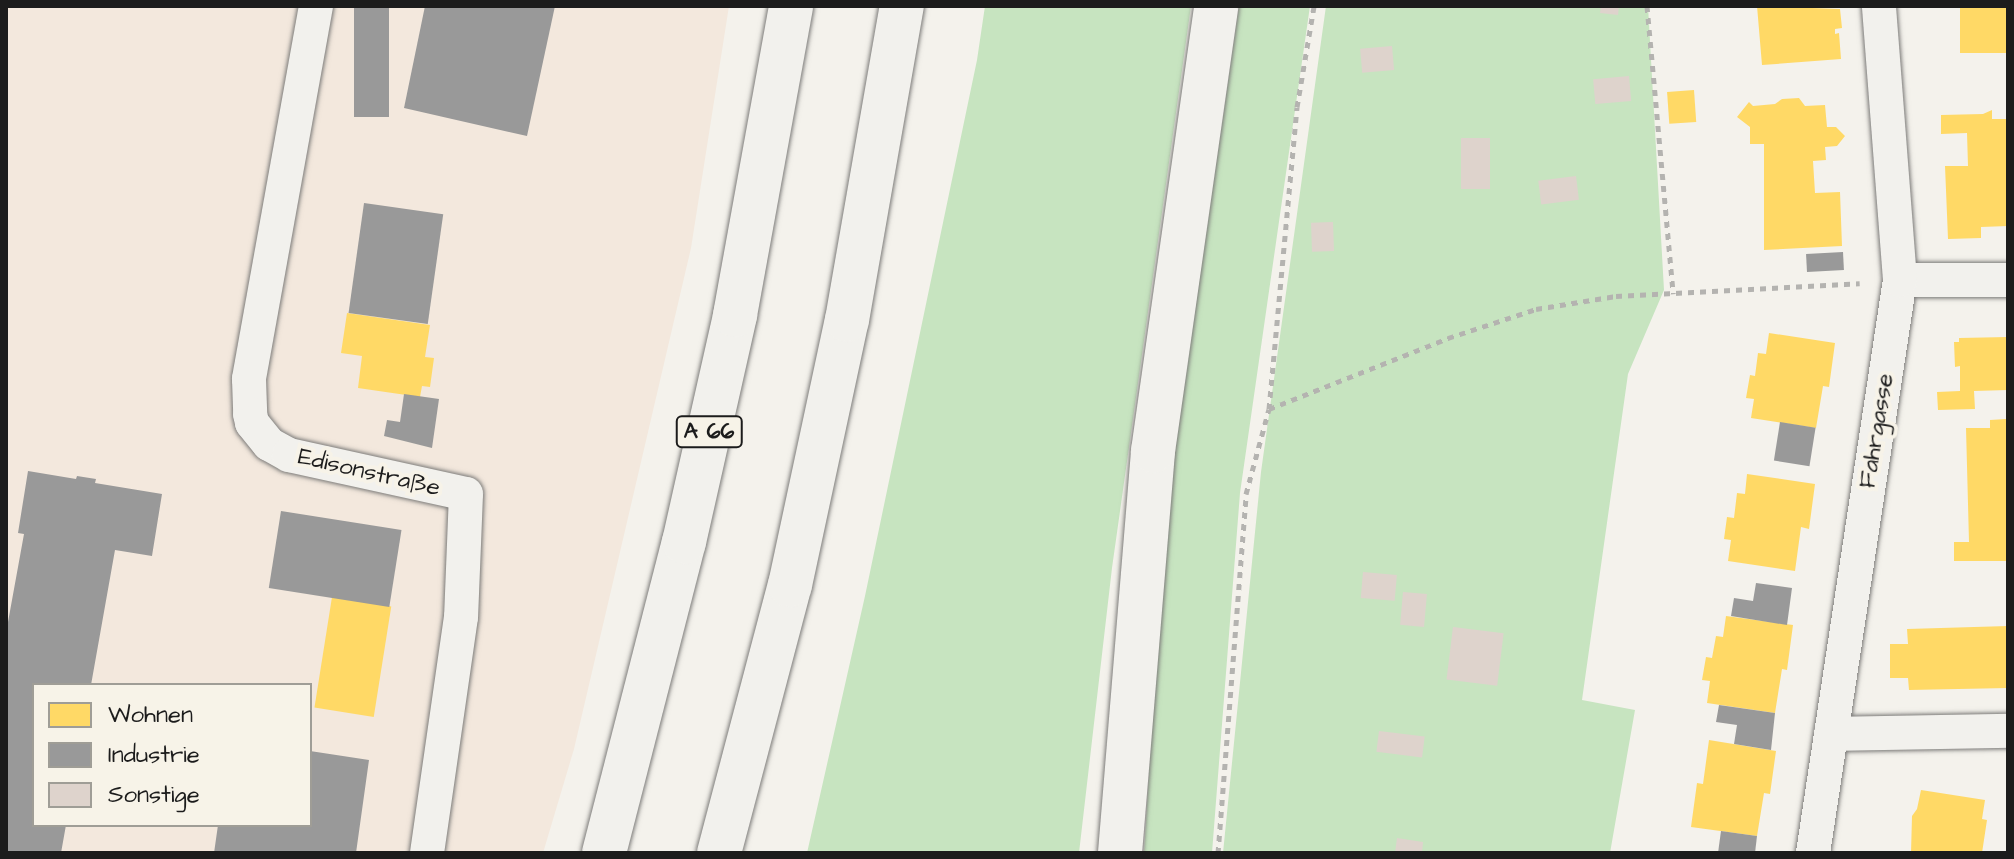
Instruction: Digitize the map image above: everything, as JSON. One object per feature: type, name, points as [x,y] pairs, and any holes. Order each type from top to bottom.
[{"type":"main road","name":"A 66","points":[[604,853],[680,557],[725,360],[791,6]]},
{"type":"main road","points":[[719,853],[790,585],[847,320],[902,6]]},
{"type":"main road","points":[[1120,853],[1153,451],[1216,6]]},
{"type":"street","name":"Edisonstraße","points":[[316,6],[249,379],[250,414],[252,423],[269,444],[289,455],[466,494],[461,617],[427,853]]},
{"type":"street","name":"Fahrgasse","points":[[1813,853],[1900,280],[1879,6]]},
{"type":"street","points":[[1900,280],[2008,280]]},
{"type":"street","points":[[1831,734],[2008,731]]},
{"type":"path","points":[[1218,853],[1246,494],[1269,409],[1297,107],[1314,6]]},
{"type":"path","points":[[1647,6],[1673,294]]},
{"type":"path","points":[[1269,409],[1448,338],[1536,309],[1616,296],[1900,280]]},
{"type":"shaded area","points":[[6,6],[729,6],[691,248],[574,749],[543,853],[6,853]]},
{"type":"green space","points":[[985,6],[1191,6],[1112,568],[1079,853],[807,853],[865,596],[977,60]]},
{"type":"green space","points":[[1239,6],[1310,6],[1240,493],[1212,853],[1144,853],[1159,609],[1171,475]]},
{"type":"green space","points":[[1326,6],[1648,6],[1664,290],[1628,374],[1582,700],[1635,710],[1610,853],[1223,853],[1261,472]]},
{"type":"building: Wohnen","points":[[1757,6],[1840,9],[1842,28],[1835,29],[1835,34],[1839,33],[1841,59],[1762,65]]},
{"type":"building: Wohnen","points":[[1960,6],[2008,6],[2008,53],[1960,53]]},
{"type":"building: Wohnen","points":[[1694,90],[1696,122],[1669,124],[1667,92]]},
{"type":"building: Wohnen","points":[[1799,98],[1805,106],[1825,105],[1827,127],[1836,127],[1845,136],[1837,146],[1825,147],[1826,160],[1813,161],[1815,193],[1840,192],[1842,246],[1764,250],[1764,144],[1750,144],[1750,127],[1737,117],[1749,102],[1753,106]]},
{"type":"building: Wohnen","points":[[1992,110],[1992,119],[2008,119],[2008,226],[1981,227],[1981,238],[1948,239],[1945,166],[1968,166],[1967,133],[1941,134],[1941,115],[1983,114]]},
{"type":"building: Wohnen","points":[[347,313],[430,325],[425,357],[434,358],[430,387],[422,386],[420,397],[358,388],[362,356],[341,353]]},
{"type":"building: Wohnen","points":[[1769,333],[1835,343],[1829,387],[1823,386],[1816,428],[1751,418],[1754,399],[1746,398],[1750,375],[1755,376],[1758,353],[1766,354]]},
{"type":"building: Wohnen","points":[[2008,337],[2008,390],[1974,391],[1975,409],[1938,410],[1937,392],[1960,391],[1960,366],[1955,367],[1954,342],[1959,342],[1959,338]]},
{"type":"building: Wohnen","points":[[2006,419],[2008,561],[1954,561],[1954,542],[1969,542],[1966,428],[1990,428],[1990,420]]},
{"type":"building: Wohnen","points":[[1747,474],[1815,484],[1809,529],[1801,527],[1795,571],[1728,561],[1731,540],[1724,539],[1727,517],[1734,518],[1737,493],[1745,494]]},
{"type":"building: Wohnen","points":[[332,597],[391,606],[374,717],[314,708]]},
{"type":"building: Wohnen","points":[[1726,616],[1793,625],[1787,670],[1782,669],[1775,713],[1707,703],[1710,681],[1702,680],[1706,657],[1712,658],[1716,636],[1723,637]]},
{"type":"building: Wohnen","points":[[2008,626],[2008,688],[1909,690],[1908,678],[1890,678],[1890,644],[1908,644],[1907,629]]},
{"type":"building: Wohnen","points":[[1709,740],[1776,751],[1770,794],[1764,793],[1757,836],[1691,827],[1697,783],[1703,784]]},
{"type":"building: Wohnen","points":[[1921,790],[1985,800],[1982,819],[1987,820],[1982,853],[1911,853],[1912,816],[1917,809]]},
{"type":"building: Industrie","points":[[354,6],[389,6],[389,117],[354,117]]},
{"type":"building: Industrie","points":[[425,6],[555,6],[527,136],[404,108]]},
{"type":"building: Industrie","points":[[364,203],[443,214],[428,324],[349,313]]},
{"type":"building: Industrie","points":[[1843,252],[1844,270],[1807,272],[1806,254]]},
{"type":"building: Industrie","points":[[404,394],[439,399],[432,448],[384,436],[387,420],[400,422]]},
{"type":"building: Industrie","points":[[1780,422],[1816,428],[1809,466],[1774,461]]},
{"type":"building: Industrie","points":[[28,471],[96,479],[95,483],[162,494],[152,556],[115,550],[91,683],[32,683],[32,827],[66,827],[61,853],[6,853],[6,633],[24,534],[18,533]]},
{"type":"building: Industrie","points":[[281,511],[401,530],[389,607],[269,588]]},
{"type":"building: Industrie","points":[[1756,583],[1792,588],[1787,625],[1731,616],[1734,598],[1753,601]]},
{"type":"building: Industrie","points":[[1719,705],[1775,713],[1771,750],[1734,744],[1737,725],[1716,722]]},
{"type":"building: Industrie","points":[[312,751],[369,760],[356,853],[214,853],[218,827],[312,827]]},
{"type":"building: Industrie","points":[[1721,831],[1757,836],[1755,853],[1718,853]]},
{"type":"building: Sonstige","points":[[1601,6],[1619,6],[1618,15],[1600,13]]},
{"type":"building: Sonstige","points":[[1392,46],[1394,70],[1362,73],[1360,49]]},
{"type":"building: Sonstige","points":[[1629,76],[1631,101],[1595,104],[1593,79]]},
{"type":"building: Sonstige","points":[[1461,138],[1490,138],[1490,189],[1461,189]]},
{"type":"building: Sonstige","points":[[1576,176],[1579,200],[1541,204],[1538,181]]},
{"type":"building: Sonstige","points":[[1333,222],[1334,251],[1312,252],[1311,223]]},
{"type":"building: Sonstige","points":[[1363,572],[1397,575],[1395,601],[1361,598]]},
{"type":"building: Sonstige","points":[[1403,592],[1427,594],[1424,627],[1400,625]]},
{"type":"building: Sonstige","points":[[1453,627],[1504,633],[1497,686],[1447,680]]},
{"type":"building: Sonstige","points":[[1379,731],[1425,737],[1422,757],[1376,752]]},
{"type":"building: Sonstige","points":[[1397,838],[1423,842],[1422,853],[1395,853]]}]
